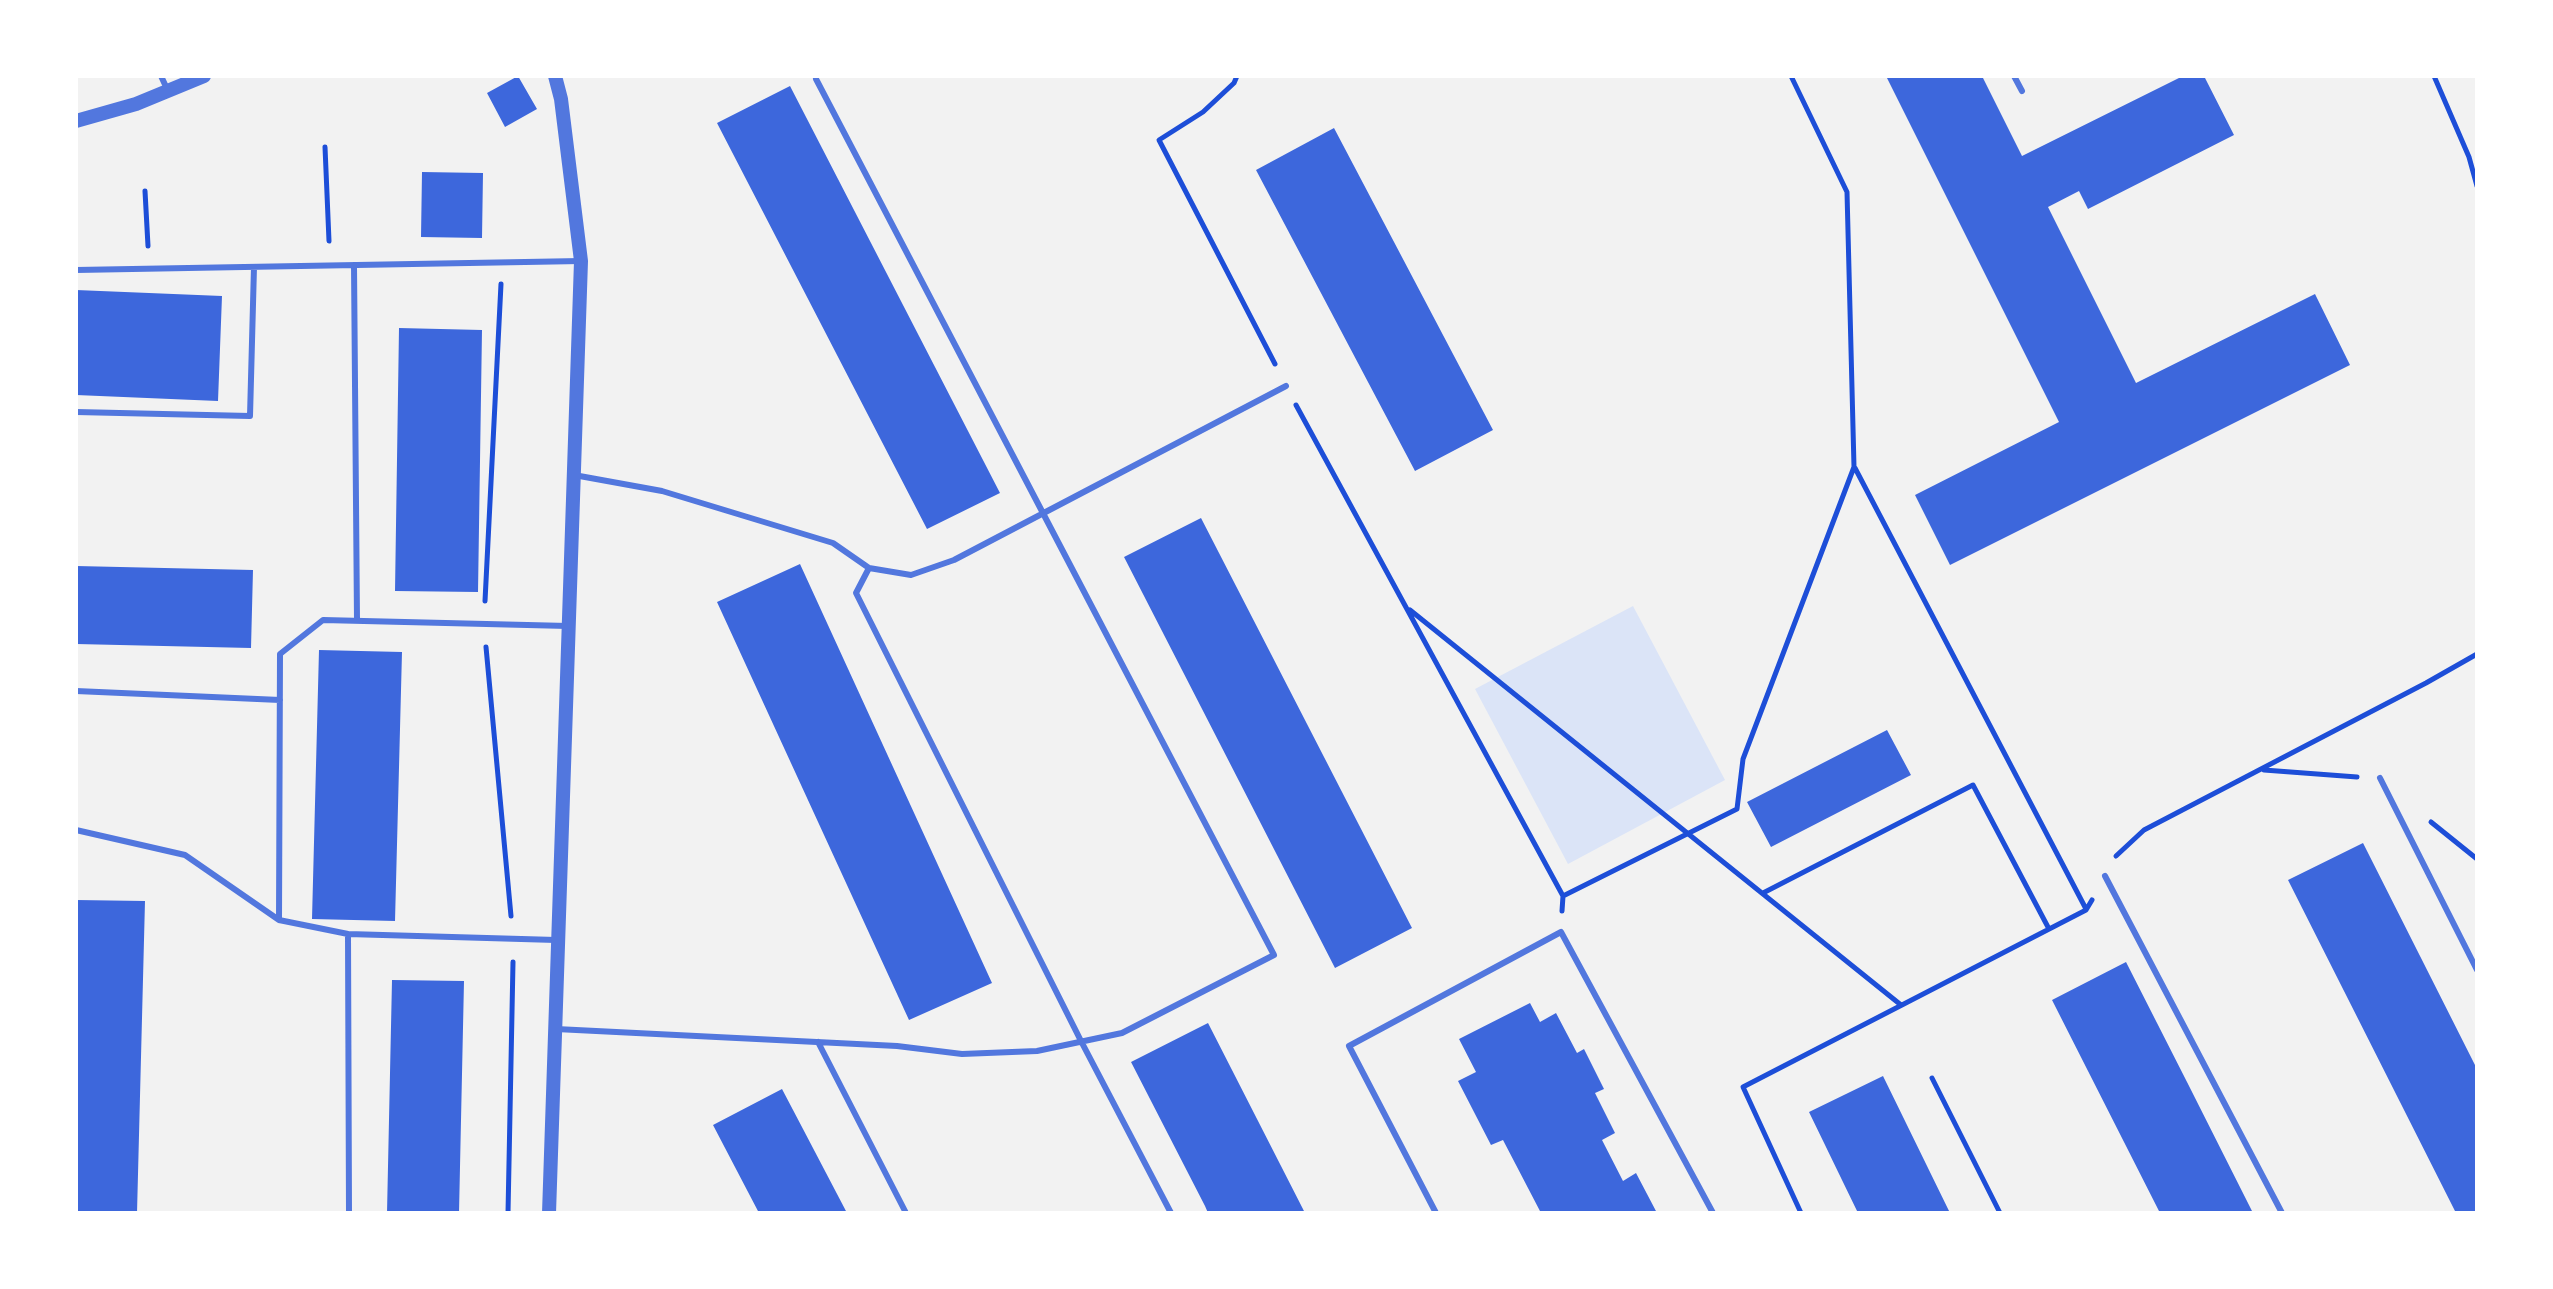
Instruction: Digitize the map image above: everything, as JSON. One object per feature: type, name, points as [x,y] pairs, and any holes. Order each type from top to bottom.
[{"type":"street","points":[[76,121],[136,104],[204,76]]},
{"type":"street","points":[[549,1213],[581,261],[561,99],[555,76]]},
{"type":"lane","points":[[161,76],[168,91]]},
{"type":"lane","points":[[2014,76],[2022,91]]},
{"type":"lane","points":[[556,1029],[897,1046],[962,1054],[1037,1051],[1122,1033],[1274,955],[816,79]]},
{"type":"lane","points":[[76,270],[581,261]]},
{"type":"lane","points":[[354,265],[357,620]]},
{"type":"lane","points":[[76,412],[250,416],[254,267]]},
{"type":"lane","points":[[574,475],[662,491],[833,543],[869,568],[911,575],[954,560],[1286,386]]},
{"type":"lane","points":[[869,568],[856,593],[1171,1213]]},
{"type":"lane","points":[[279,920],[280,654],[323,620],[569,626]]},
{"type":"lane","points":[[76,691],[280,700]]},
{"type":"lane","points":[[2380,778],[2477,970]]},
{"type":"lane","points":[[76,830],[185,855],[279,920],[348,934],[558,940]]},
{"type":"lane","points":[[2105,876],[2282,1213]]},
{"type":"lane","points":[[1436,1213],[1349,1046],[1561,932],[1713,1213]]},
{"type":"lane","points":[[348,934],[349,1213]]},
{"type":"lane","points":[[818,1042],[906,1213]]},
{"type":"path","points":[[1237,76],[1234,83],[1203,112],[1159,140],[1286,386],[1563,896],[1561,932]]},
{"type":"path","points":[[1563,896],[1737,809],[1743,759],[1854,467],[1847,192],[1791,76]]},
{"type":"path","points":[[2434,76],[2469,157],[2477,186]]},
{"type":"path","points":[[325,147],[330,264]]},
{"type":"path","points":[[145,191],[150,269]]},
{"type":"path","points":[[502,262],[484,624],[513,939],[508,1213]]},
{"type":"path","points":[[1854,467],[2086,910]]},
{"type":"path","points":[[1406,607],[1901,1005]]},
{"type":"path","points":[[1801,1213],[1743,1087],[2086,910],[2118,852],[2144,830],[2477,654]]},
{"type":"path","points":[[2261,769],[2380,778]]},
{"type":"path","points":[[1762,894],[1973,785],[2049,929]]},
{"type":"path","points":[[1932,1078],[2000,1213]]},
{"type":"shaded area","points":[[1633,606],[1725,780],[1568,864],[1475,689]]},
{"type":"building","points":[[518,76],[537,109],[505,127],[487,93]]},
{"type":"building","points":[[1886,76],[1982,76],[2022,156],[2183,76],[2204,76],[2234,135],[2088,209],[2079,191],[2048,207],[2136,383],[2315,294],[2350,365],[1950,565],[1915,495],[2059,422]]},
{"type":"building","points":[[790,86],[1000,493],[927,529],[717,123]]},
{"type":"building","points":[[1334,128],[1493,430],[1415,471],[1256,170]]},
{"type":"building","points":[[422,172],[483,173],[482,238],[421,237]]},
{"type":"building","points":[[76,290],[222,296],[218,401],[76,395]]},
{"type":"building","points":[[399,328],[482,330],[478,592],[395,591]]},
{"type":"building","points":[[1201,518],[1412,928],[1335,968],[1124,557]]},
{"type":"building","points":[[800,564],[992,983],[909,1020],[717,602]]},
{"type":"building","points":[[76,566],[253,570],[251,648],[76,644]]},
{"type":"building","points":[[319,650],[402,652],[395,921],[312,919]]},
{"type":"building","points":[[1887,730],[1911,775],[1771,847],[1747,802]]},
{"type":"building","points":[[2363,843],[2477,1069],[2477,1213],[2456,1213],[2288,880]]},
{"type":"building","points":[[76,900],[145,901],[137,1213],[76,1213]]},
{"type":"building","points":[[2126,962],[2253,1213],[2160,1213],[2052,1000]]},
{"type":"building","points":[[392,980],[464,981],[459,1213],[387,1213]]},
{"type":"building","points":[[1530,1003],[1540,1022],[1556,1013],[1577,1053],[1584,1049],[1604,1089],[1595,1093],[1615,1133],[1602,1140],[1623,1181],[1636,1173],[1657,1213],[1541,1213],[1503,1140],[1491,1145],[1458,1081],[1476,1072],[1459,1039]]},
{"type":"building","points":[[1208,1023],[1305,1213],[1208,1213],[1131,1062]]},
{"type":"building","points":[[1883,1076],[1950,1213],[1858,1213],[1809,1112]]},
{"type":"building","points":[[782,1089],[847,1213],[759,1213],[713,1125]]}]
